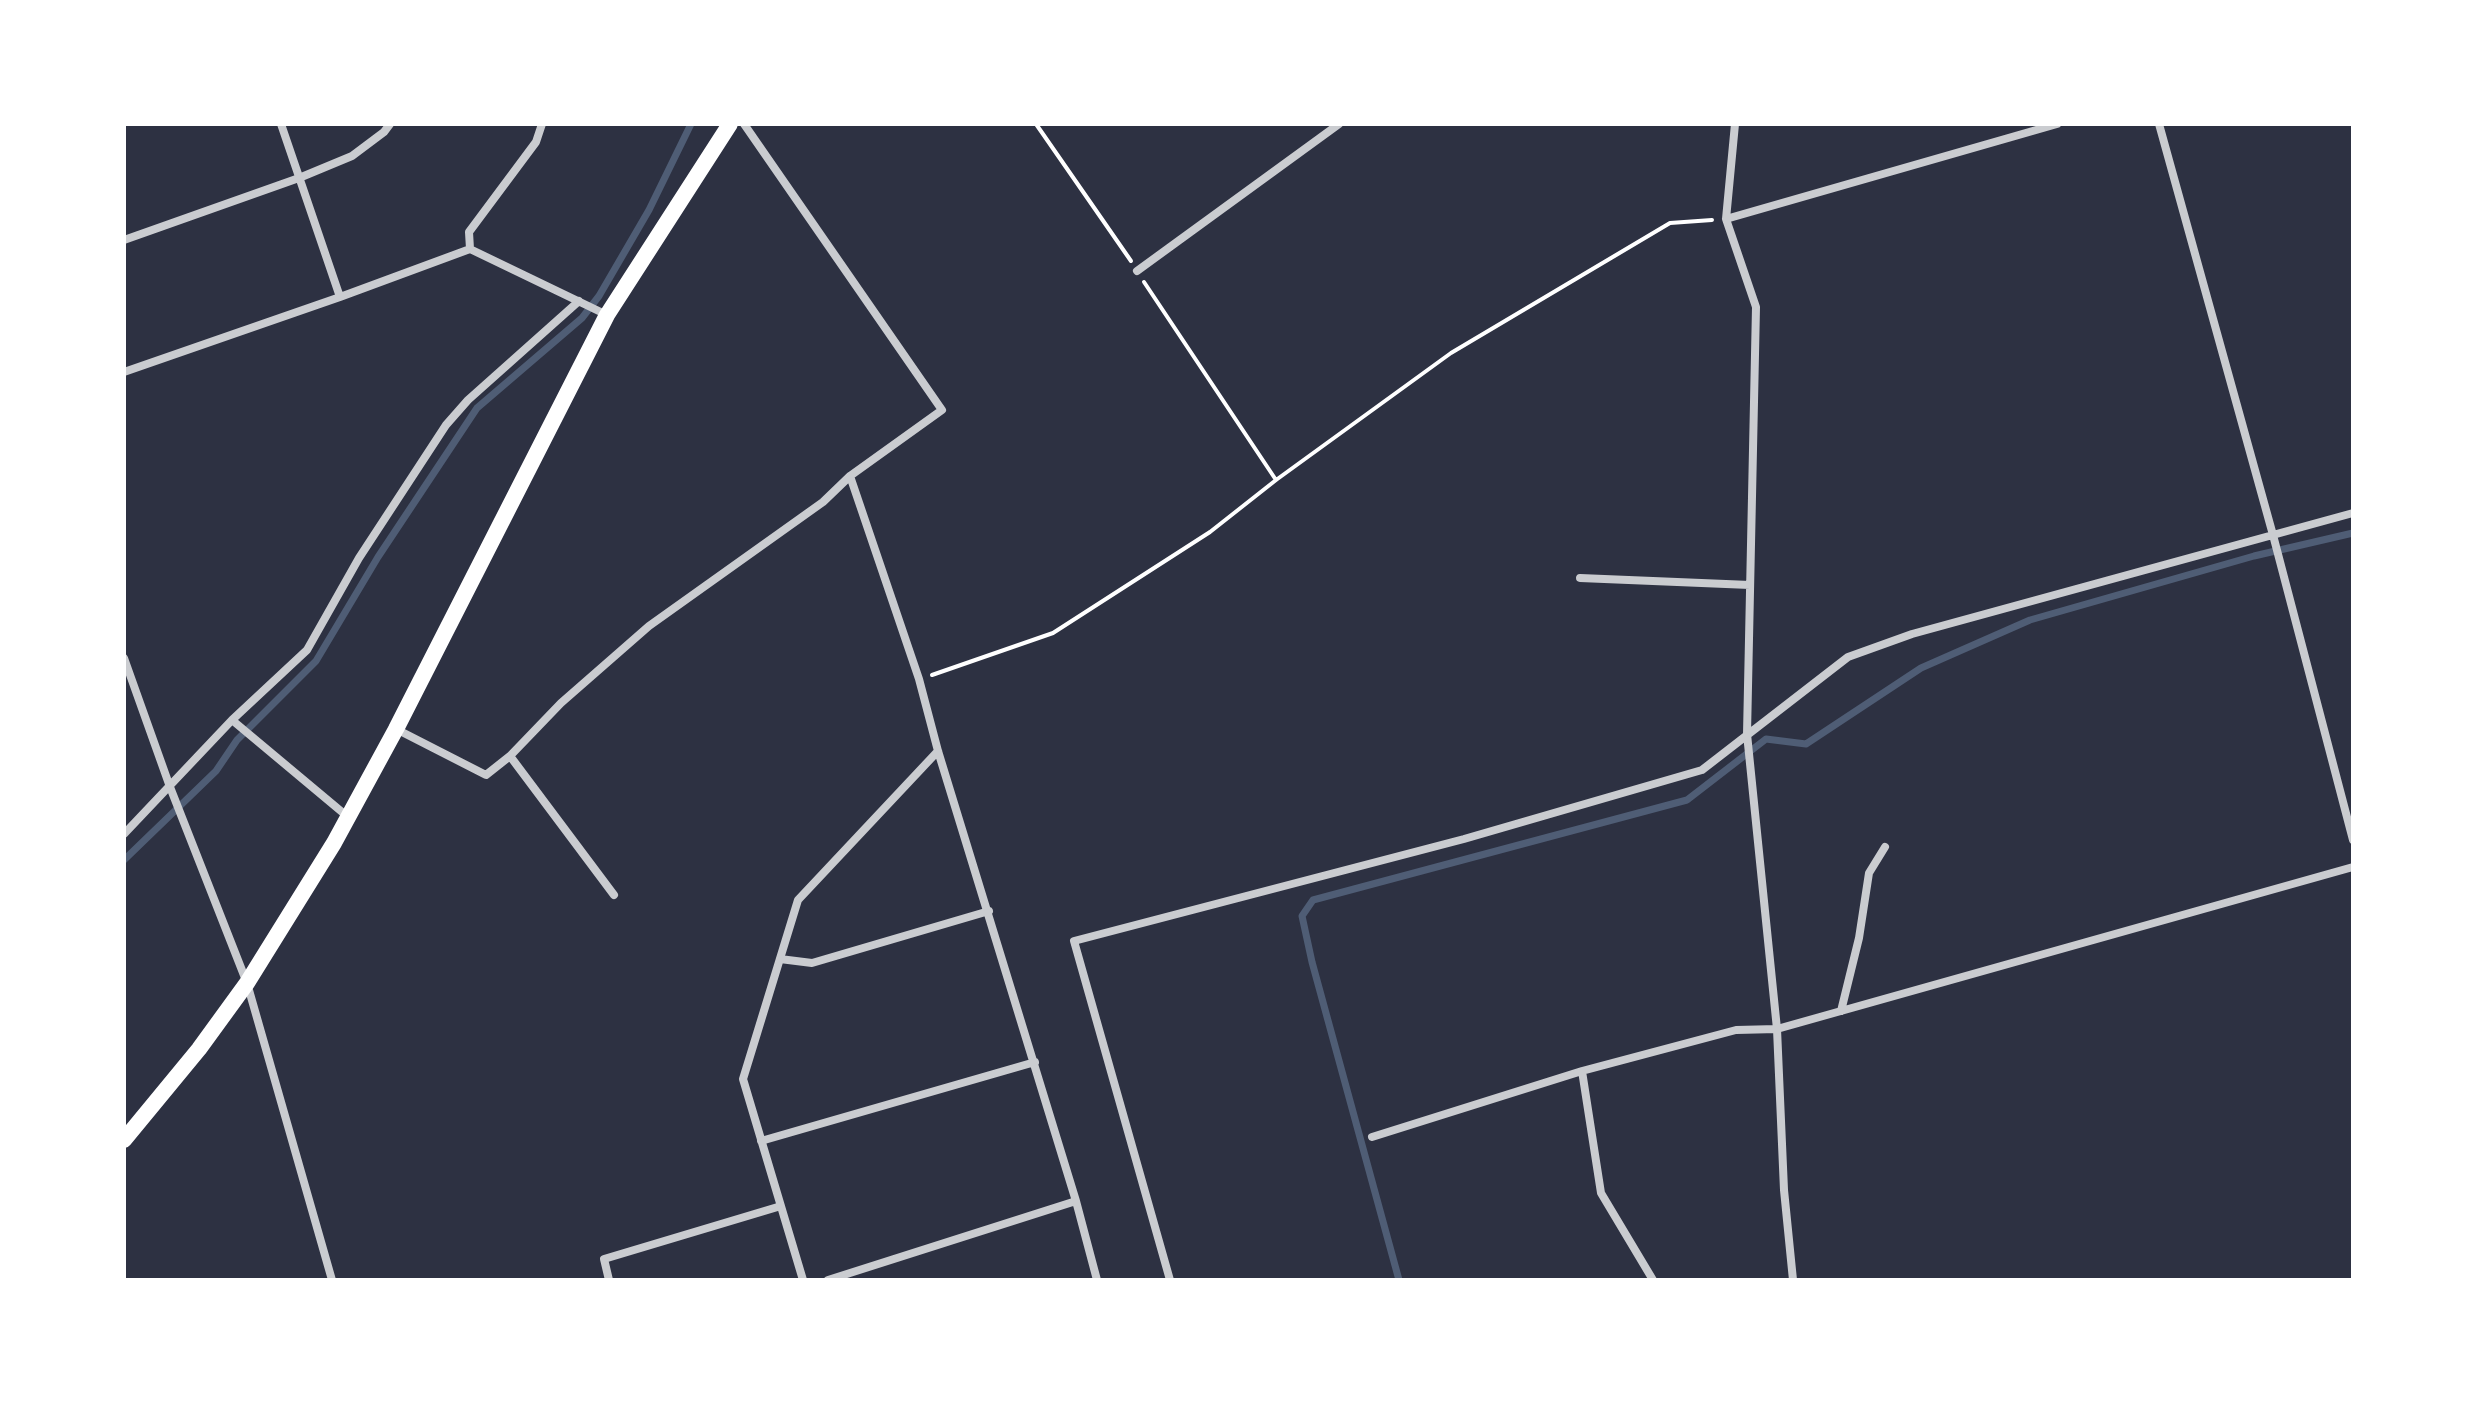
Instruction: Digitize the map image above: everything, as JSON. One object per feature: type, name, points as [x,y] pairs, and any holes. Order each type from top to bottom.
[{"type":"main road","points":[[124,1140],[199,1049],[247,983],[348,817],[607,315],[730,124]]},
{"type":"street","points":[[281,124],[340,297]]},
{"type":"street","points":[[124,240],[352,156],[390,124]]},
{"type":"street","points":[[470,249],[469,232],[536,142],[542,124]]},
{"type":"street","points":[[396,729],[486,775],[510,756],[561,703],[649,626],[823,502],[850,476],[942,410],[744,124]]},
{"type":"street","points":[[1137,271],[1339,124]]},
{"type":"street","points":[[1735,124],[1726,219],[1756,307],[1747,734],[1777,1029],[1784,1190],[1793,1280]]},
{"type":"street","points":[[1726,219],[2057,124]]},
{"type":"street","points":[[2159,124],[2273,535],[2353,840]]},
{"type":"street","points":[[124,372],[470,249],[607,315]]},
{"type":"street","points":[[124,834],[232,720],[307,650],[359,558],[446,425],[468,400],[579,301]]},
{"type":"street","points":[[850,476],[919,679],[938,751],[1035,1062],[1097,1280]]},
{"type":"street","points":[[1170,1280],[1074,941],[1464,839],[1702,770],[1848,657],[1912,634],[2353,513]]},
{"type":"street","points":[[1580,578],[1750,585]]},
{"type":"street","points":[[124,658],[170,787],[247,983],[332,1280]]},
{"type":"street","points":[[232,720],[348,817]]},
{"type":"street","points":[[803,1280],[743,1079],[798,900],[938,751]]},
{"type":"street","points":[[510,756],[614,895]]},
{"type":"street","points":[[1841,1011],[1859,938],[1869,873],[1885,847]]},
{"type":"street","points":[[1372,1137],[1582,1071],[1736,1030],[1777,1029],[2353,867]]},
{"type":"street","points":[[780,959],[812,963],[989,911]]},
{"type":"street","points":[[761,1141],[1035,1062]]},
{"type":"street","points":[[1582,1071],[1601,1193],[1653,1280]]},
{"type":"street","points":[[828,1280],[1076,1201]]},
{"type":"street","points":[[609,1280],[604,1259],[781,1206]]},
{"type":"path","points":[[1036,124],[1276,480]]},
{"type":"path","points":[[919,679],[1053,633],[1210,532],[1451,353],[1670,223],[1726,219]]},
{"type":"waterway","points":[[124,860],[216,771],[237,740],[316,661],[378,557],[477,408],[582,318],[599,296],[649,210],[691,124]]},
{"type":"waterway","points":[[1399,1280],[1312,962],[1302,916],[1313,900],[1687,800],[1766,739],[1806,744],[1921,668],[2030,620],[2254,556],[2353,533]]}]
